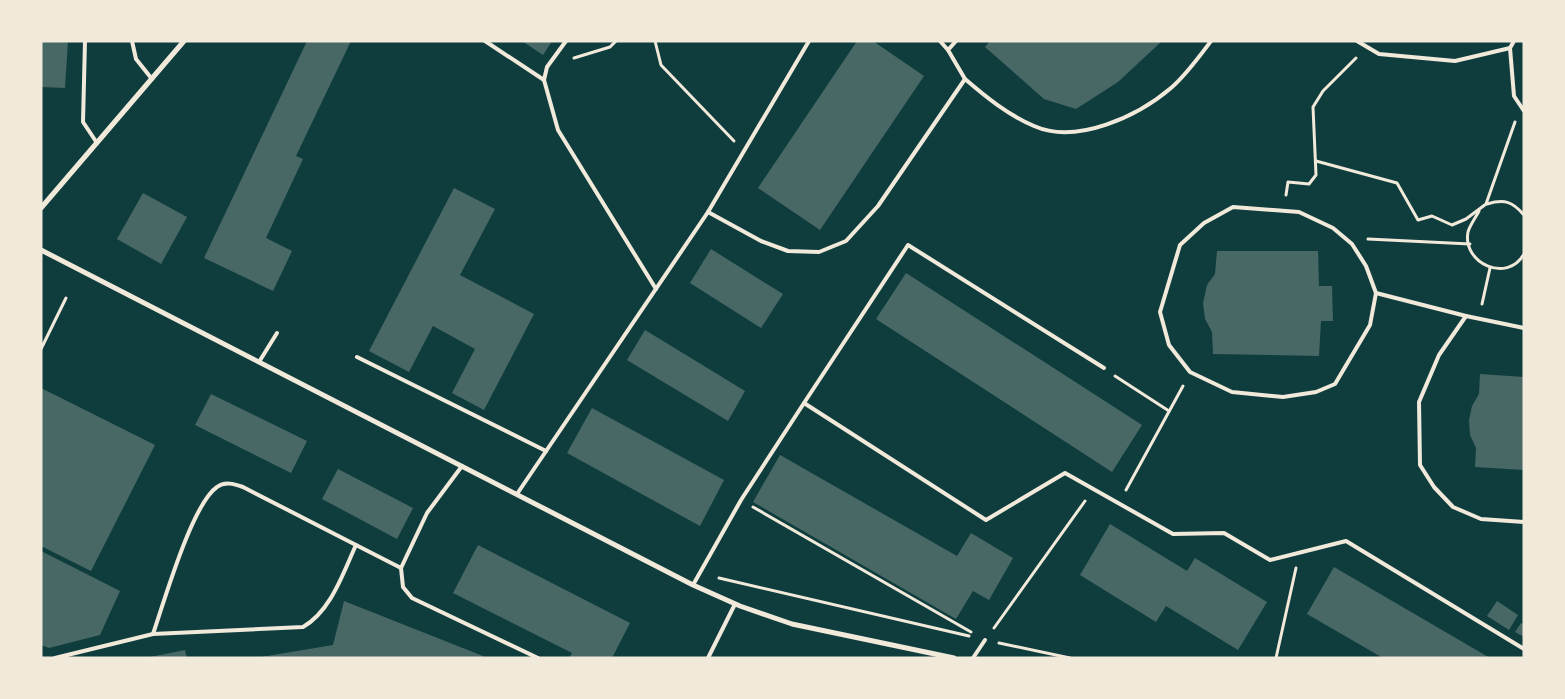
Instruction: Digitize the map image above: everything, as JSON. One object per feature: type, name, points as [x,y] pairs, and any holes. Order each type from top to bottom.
[{"type":"street","points":[[41,208],[184,41]]},
{"type":"street","points":[[41,250],[735,604],[792,624],[954,658]]},
{"type":"lane","points":[[86,41],[83,122],[97,143]]},
{"type":"lane","points":[[132,41],[136,60],[152,79]]},
{"type":"lane","points":[[485,41],[544,80]]},
{"type":"lane","points":[[566,41],[547,67],[544,80],[558,130],[656,288]]},
{"type":"lane","points":[[517,494],[708,212],[809,41]]},
{"type":"lane","points":[[940,41],[948,50],[965,79],[1002,109],[1035,127],[1070,133],[1107,126],[1171,88],[1198,59],[1211,41]]},
{"type":"lane","points":[[948,50],[956,41]]},
{"type":"lane","points":[[1357,41],[1379,54],[1455,61],[1510,48]]},
{"type":"lane","points":[[1514,41],[1510,48],[1514,96],[1524,112]]},
{"type":"lane","points":[[708,212],[761,241],[788,252],[819,252],[846,241],[878,206],[965,79]]},
{"type":"lane","points":[[1233,207],[1299,212],[1333,228],[1345,238],[1352,244],[1366,266],[1376,294],[1370,326],[1335,384],[1316,392],[1283,397],[1232,392],[1190,372],[1169,345],[1160,312],[1180,245],[1204,223],[1233,207]]},
{"type":"lane","points":[[693,584],[741,500],[908,245],[1104,368]]},
{"type":"lane","points":[[1376,294],[1524,328]]},
{"type":"lane","points":[[1466,316],[1439,354],[1419,402],[1420,465],[1434,487],[1453,507],[1481,519],[1524,522]]},
{"type":"lane","points":[[259,362],[277,333]]},
{"type":"lane","points":[[357,357],[546,451]]},
{"type":"lane","points":[[804,403],[986,520],[1065,473],[1173,534],[1224,533],[1270,560],[1346,541],[1524,649]]},
{"type":"lane","points":[[462,466],[427,513],[400,568],[403,587],[412,598],[538,658]]},
{"type":"lane","points":[[153,634],[176,563],[207,496],[219,485],[232,483],[243,487],[400,568]]},
{"type":"lane","points":[[55,658],[153,634],[303,627],[314,620],[323,610],[356,545]]},
{"type":"lane","points":[[708,658],[735,604]]},
{"type":"lane","points":[[972,658],[985,640]]},
{"type":"path","points":[[547,67],[610,47],[616,41]]},
{"type":"path","points":[[655,41],[661,64],[744,151]]},
{"type":"path","points":[[1284,211],[1288,182],[1309,184],[1316,175],[1314,107],[1323,91],[1367,47]]},
{"type":"path","points":[[1486,204],[1521,107]]},
{"type":"path","points":[[1316,161],[1397,183],[1418,220],[1432,216],[1452,225],[1466,219],[1486,204],[1499,201],[1516,205],[1524,215]]},
{"type":"path","points":[[1479,209],[1468,232],[1470,250],[1482,264],[1490,268],[1508,268],[1519,262],[1524,254]]},
{"type":"path","points":[[1345,238],[1470,244]]},
{"type":"path","points":[[1479,319],[1490,268]]},
{"type":"path","points":[[41,349],[66,298]]},
{"type":"path","points":[[1104,368],[1169,411]]},
{"type":"path","points":[[1119,504],[1182,386]]},
{"type":"path","points":[[985,640],[1094,489]]},
{"type":"path","points":[[741,500],[985,640]]},
{"type":"path","points":[[1276,658],[1300,553]]},
{"type":"path","points":[[700,573],[1070,658]]},
{"type":"building","points":[[41,41],[68,41],[65,88],[41,87]]},
{"type":"building","points":[[307,41],[351,41],[296,156],[303,159],[266,238],[292,251],[273,291],[204,258]]},
{"type":"building","points":[[522,41],[552,41],[543,55]]},
{"type":"building","points":[[857,41],[873,41],[924,76],[820,230],[758,188]]},
{"type":"building","points":[[990,41],[1162,41],[1118,82],[1076,109],[1044,99],[985,47]]},
{"type":"building","points":[[454,188],[495,209],[460,275],[534,314],[484,410],[452,393],[475,349],[433,326],[409,372],[369,351]]},
{"type":"building","points":[[143,193],[187,217],[161,264],[117,239]]},
{"type":"building","points":[[711,249],[783,294],[761,328],[690,283]]},
{"type":"building","points":[[1217,251],[1318,251],[1319,286],[1332,286],[1333,321],[1321,321],[1319,356],[1213,354],[1212,332],[1205,319],[1203,303],[1207,285],[1215,274]]},
{"type":"building","points":[[906,273],[1142,425],[1112,472],[876,319]]},
{"type":"building","points":[[645,330],[745,391],[728,421],[627,360]]},
{"type":"building","points":[[1480,374],[1524,377],[1524,470],[1475,467],[1476,448],[1470,435],[1469,420],[1472,406],[1479,394]]},
{"type":"building","points":[[41,388],[155,445],[91,571],[41,546]]},
{"type":"building","points":[[211,394],[307,441],[291,473],[195,425]]},
{"type":"building","points":[[592,408],[724,480],[700,526],[567,453]]},
{"type":"building","points":[[780,455],[957,556],[971,533],[1013,558],[989,600],[973,591],[956,619],[753,502]]},
{"type":"building","points":[[338,469],[413,508],[397,539],[322,499]]},
{"type":"building","points":[[1110,524],[1187,571],[1195,558],[1267,602],[1238,650],[1166,606],[1156,622],[1080,575]]},
{"type":"building","points":[[478,545],[630,623],[612,658],[569,658],[572,653],[453,593]]},
{"type":"building","points":[[41,551],[120,591],[100,635],[49,648],[41,645]]},
{"type":"building","points":[[1334,567],[1490,658],[1383,658],[1307,614]]},
{"type":"building","points":[[344,601],[483,656],[483,658],[255,658],[333,645]]},
{"type":"building","points":[[1497,601],[1518,615],[1509,630],[1487,616]]},
{"type":"building","points":[[1521,623],[1524,625],[1524,637],[1515,632]]},
{"type":"building","points":[[185,650],[187,658],[150,658],[150,657]]}]
